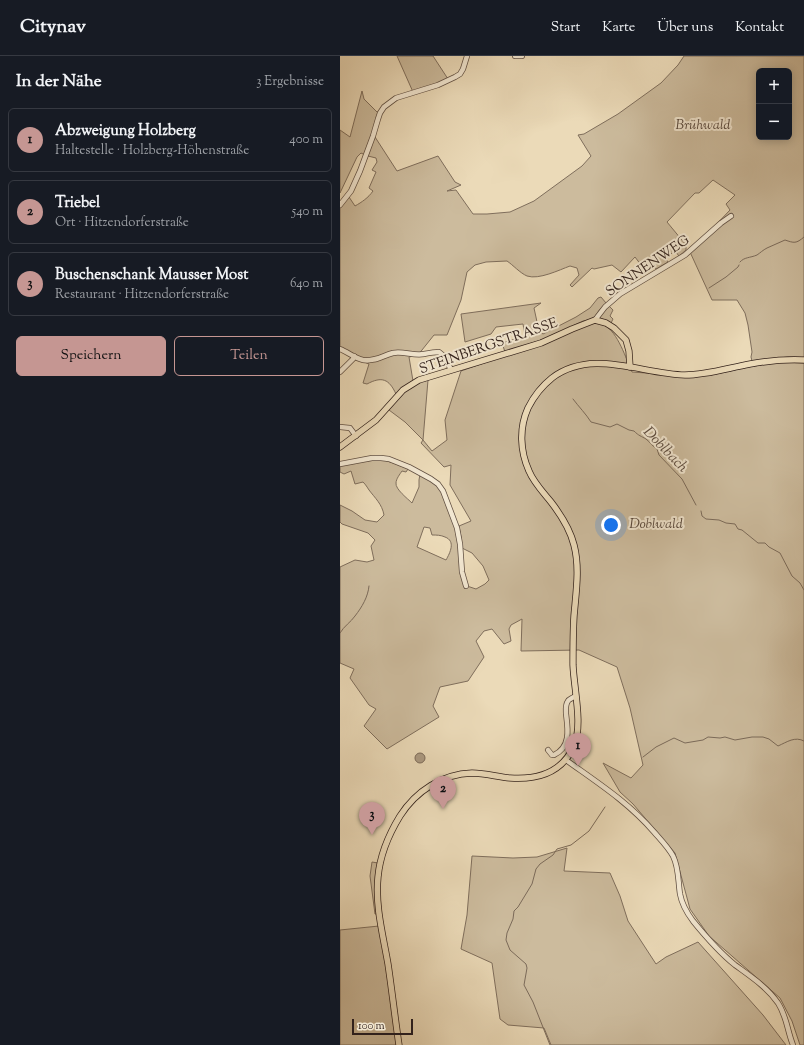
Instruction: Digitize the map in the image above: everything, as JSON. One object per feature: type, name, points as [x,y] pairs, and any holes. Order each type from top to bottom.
[{"type":"main road","points":[[596,320],[606,323],[614,328],[626,340],[629,351],[630,367]]},
{"type":"main road","name":"STEINBERGSTRASSE","points":[[340,447],[380,417],[398,396],[419,380],[542,343],[596,320]]},
{"type":"main road","points":[[399,1045],[377,894],[378,872],[389,837],[396,823],[404,810],[420,793],[429,786],[446,778],[471,773],[511,778],[536,777],[553,771],[566,760],[575,743],[577,733],[577,711],[573,674],[573,644],[578,573],[576,554],[573,539],[568,528],[556,509],[532,478],[525,462],[522,448],[522,428],[527,410],[535,396],[544,385],[559,373],[572,368],[591,364],[606,364],[684,375],[768,362],[804,360]]},
{"type":"street","points":[[340,205],[351,191],[360,172],[380,113],[384,107],[396,98],[438,85],[457,76],[463,69],[467,56]]},
{"type":"street","points":[[515,56],[522,56]]},
{"type":"street","name":"SONNENWEG","points":[[596,320],[605,307],[620,294],[685,255],[721,222],[731,216]]},
{"type":"street","points":[[340,349],[363,360],[377,359],[393,353],[423,354],[439,352],[445,357],[451,370]]},
{"type":"street","points":[[340,372],[353,359],[354,356]]},
{"type":"street","points":[[340,427],[350,428],[356,436]]},
{"type":"street","points":[[340,464],[372,458],[389,459],[409,467],[438,484],[443,491],[458,528],[462,572],[466,586]]},
{"type":"street","points":[[548,750],[552,755],[554,755],[565,745],[568,736],[566,705],[569,700],[575,696]]},
{"type":"street","points":[[566,760],[606,788],[628,806],[650,827],[666,846],[675,861],[678,872],[681,898],[687,913],[718,950],[764,987],[779,1004],[785,1016],[794,1045]]},
{"type":"green space","points":[[397,56],[433,56],[448,79],[413,92]]},
{"type":"green space","name":"Brühwald","points":[[684,56],[804,56],[804,358],[788,357],[752,361],[748,325],[745,313],[737,300],[712,300],[690,252],[730,210],[726,204],[735,195],[713,180],[699,193],[695,193],[667,222],[686,245],[686,250],[679,256],[675,251],[665,258],[668,262],[656,269],[653,264],[644,269],[635,257],[621,272],[612,265],[594,269],[592,268],[572,287],[570,285],[579,275],[577,268],[570,266],[549,274],[532,277],[524,275],[507,261],[486,262],[475,265],[467,272],[461,300],[447,335],[434,335],[418,355],[409,357],[413,381],[396,394],[391,385],[384,380],[377,380],[367,384],[363,383],[369,364],[340,351],[340,207],[349,197],[355,206],[365,200],[373,191],[369,188],[376,172],[372,170],[377,162],[376,158],[368,156],[375,137],[397,171],[438,156],[455,182],[461,185],[447,191],[456,190],[473,214],[510,212],[534,201],[582,166],[591,156],[578,135],[584,134],[618,114],[661,83],[678,65]]},
{"type":"green space","points":[[362,91],[364,99],[377,112],[379,112],[365,155],[361,153],[357,157],[340,193],[340,130],[350,137]]},
{"type":"green space","points":[[601,297],[606,303],[593,319],[583,321],[550,337],[505,352],[502,343],[525,336],[523,324],[496,327],[491,334],[465,342],[461,314],[541,303],[534,308],[539,331],[543,334],[576,317],[590,308],[598,298]]},
{"type":"green space","points":[[608,305],[613,310],[610,316],[613,319],[611,323],[600,318],[599,316]]},
{"type":"green space","name":"Doblwald","points":[[595,322],[609,328],[613,333],[621,346],[632,372],[688,376],[711,375],[780,362],[804,363],[804,1045],[800,1045],[792,1021],[780,998],[709,936],[690,909],[675,853],[633,804],[620,792],[603,763],[631,778],[643,765],[630,708],[617,667],[579,650],[521,651],[522,619],[511,625],[509,629],[511,641],[504,644],[492,629],[484,631],[476,641],[484,657],[468,681],[440,687],[433,706],[439,717],[387,749],[364,726],[376,709],[369,705],[350,678],[354,669],[340,663],[340,567],[355,560],[367,562],[374,560],[371,546],[375,540],[368,533],[340,522],[340,505],[365,520],[377,522],[384,515],[380,504],[364,483],[355,484],[351,471],[344,474],[340,472],[340,465],[381,459],[406,467],[408,469],[406,472],[402,471],[398,477],[396,485],[412,503],[419,487],[420,474],[439,487],[455,523],[465,589],[467,586],[476,589],[489,580],[483,566],[472,553],[462,548],[459,526],[471,521],[450,485],[451,465],[444,467],[421,443],[423,440],[432,451],[447,440],[445,420],[461,371]],"holes":[[[424,527],[430,528],[432,535],[443,536],[450,541],[451,547],[446,560],[417,547]]]},
{"type":"green space","points":[[428,380],[423,440],[405,422],[389,410],[411,387]]},
{"type":"green space","points":[[567,848],[564,871],[610,873],[620,896],[628,921],[656,964],[666,957],[698,942],[763,1015],[786,1045],[551,1045],[544,1028],[508,1025],[500,1019],[492,963],[461,949],[467,915],[472,856],[513,858],[537,857]]},
{"type":"green space","points":[[372,862],[378,863],[377,914],[375,914],[370,876]]},
{"type":"green space","points":[[379,926],[397,1045],[340,1045],[340,930]]},
{"type":"shaded area","points":[[418,753],[422,753],[424,754],[424,762],[418,763],[415,760],[415,756]]},
{"type":"waterway","points":[[740,262],[745,258],[757,255],[767,248],[785,240],[795,242],[804,237]]},
{"type":"waterway","points":[[709,288],[726,277],[739,265]]},
{"type":"waterway","name":"Doblbach","points":[[573,399],[591,422],[610,427],[617,424],[634,431],[647,440],[657,449],[659,455],[682,479],[696,505]]},
{"type":"waterway","name":"Doblbach","points":[[701,511],[702,516],[706,519],[719,520],[726,523],[735,524],[738,529],[742,530],[758,543],[765,543],[780,553],[792,576],[800,583],[804,590]]},
{"type":"waterway","points":[[340,633],[362,605],[366,598],[369,586]]},
{"type":"waterway","points":[[643,757],[656,747],[674,738],[685,743],[703,740],[708,737],[725,737],[735,740],[763,737],[769,739],[778,746],[794,739],[804,741]]},
{"type":"waterway","points":[[550,1045],[533,1002],[524,985],[527,968],[526,964],[510,950],[506,940],[507,933],[513,919],[514,911],[532,884],[536,869],[540,864],[553,855],[557,849],[571,845],[589,831],[605,807]]},
{"type":"place","name":"Abzweigung Holzberg","points":[[578,766]]},
{"type":"place","name":"Triebel","points":[[443,809]]},
{"type":"place","name":"Buschenschank Mausser Most","points":[[372,835]]}]
